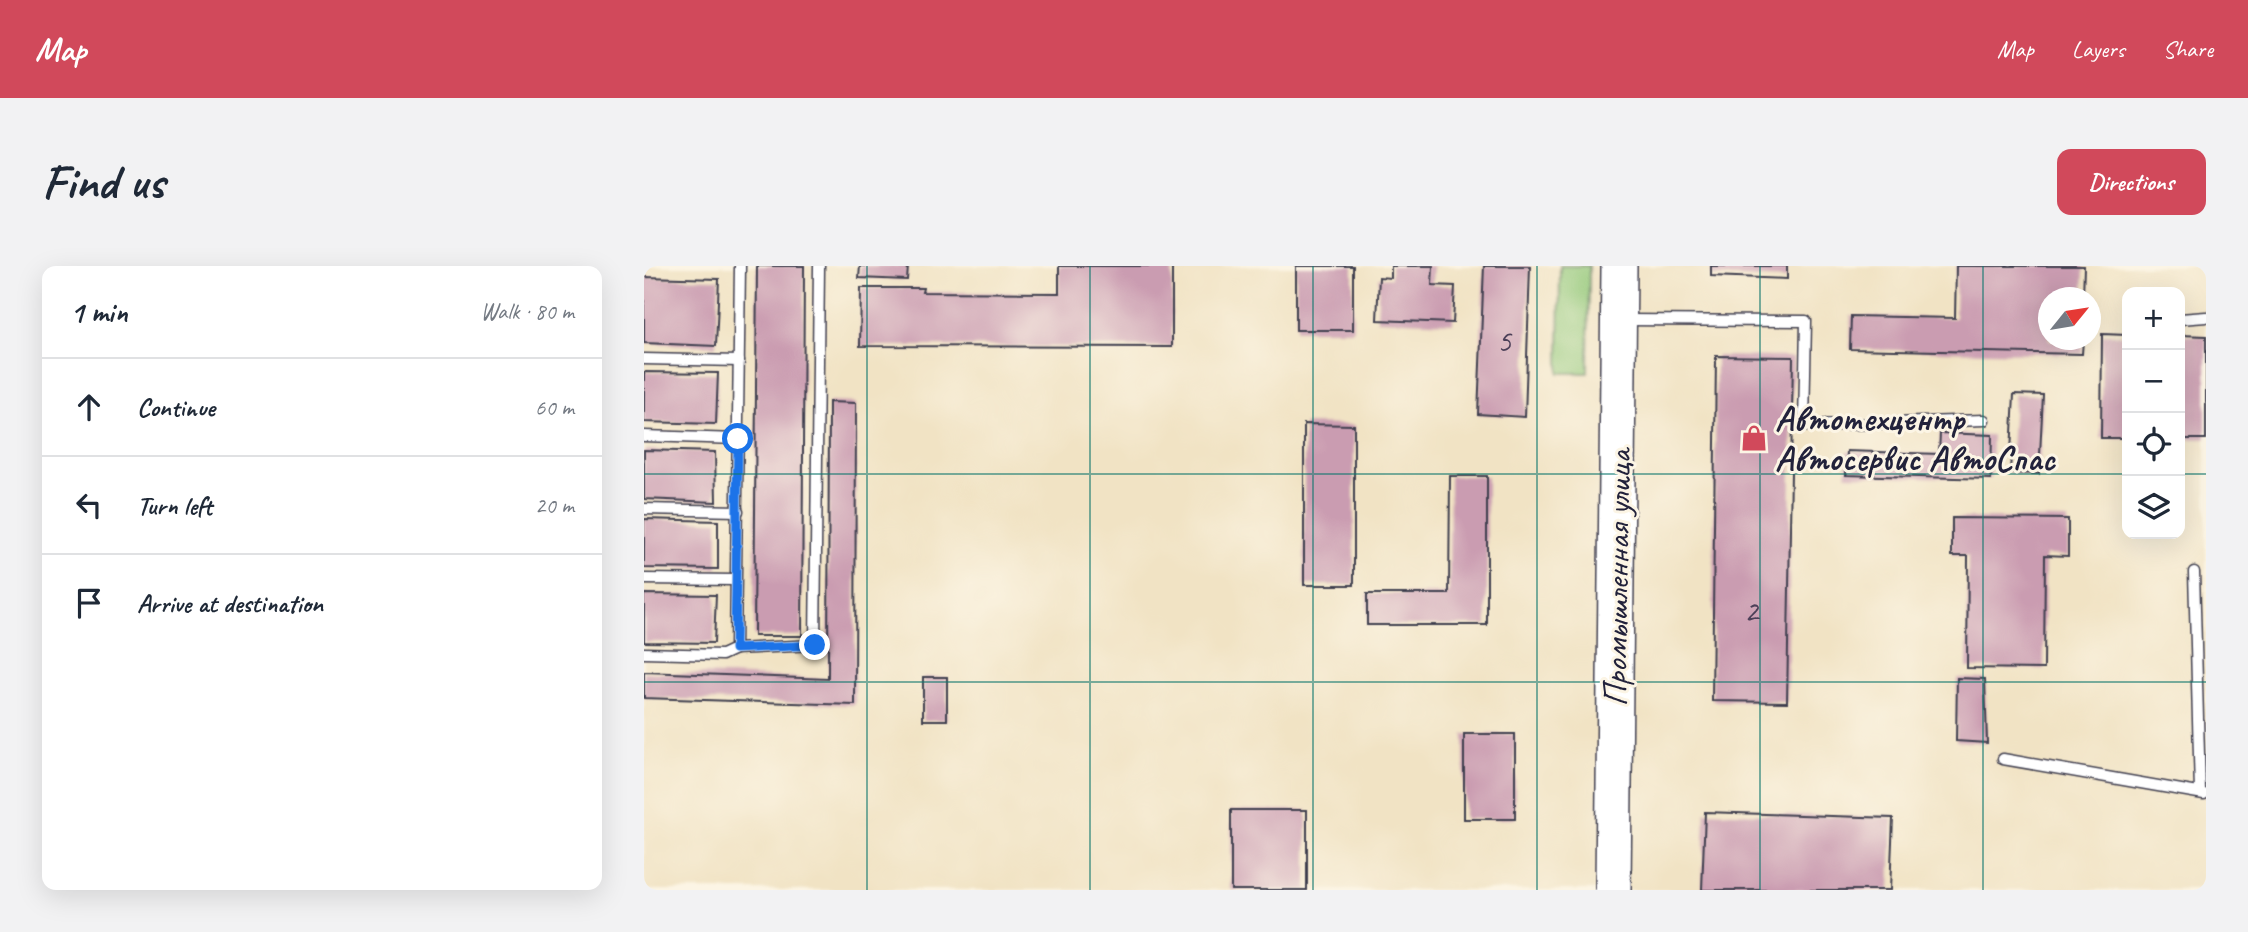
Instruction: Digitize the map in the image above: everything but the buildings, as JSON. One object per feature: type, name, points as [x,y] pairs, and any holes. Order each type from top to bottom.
[{"type":"main road","name":"Промышленная улица","points":[[1614,890],[1619,266]]},
{"type":"lane","points":[[735,649],[740,266]]},
{"type":"lane","points":[[644,653],[722,655],[735,649],[815,645],[819,266]]},
{"type":"lane","points":[[2185,319],[2206,317]]},
{"type":"lane","points":[[1619,320],[1806,321],[1804,426],[1984,420]]},
{"type":"lane","points":[[644,359],[739,360]]},
{"type":"lane","points":[[644,436],[738,439]]},
{"type":"lane","points":[[644,509],[737,511]]},
{"type":"lane","points":[[2003,759],[2203,794],[2194,572]]},
{"type":"lane","points":[[644,579],[735,580]]},
{"type":"green space","points":[[1560,266],[1589,266],[1588,373],[1559,373]]},
{"type":"place","name":"Автотехцентр Автосервис АвтоСпас","points":[[1754,438]]},
{"type":"route","points":[[738,439],[735,649],[815,645]]}]
